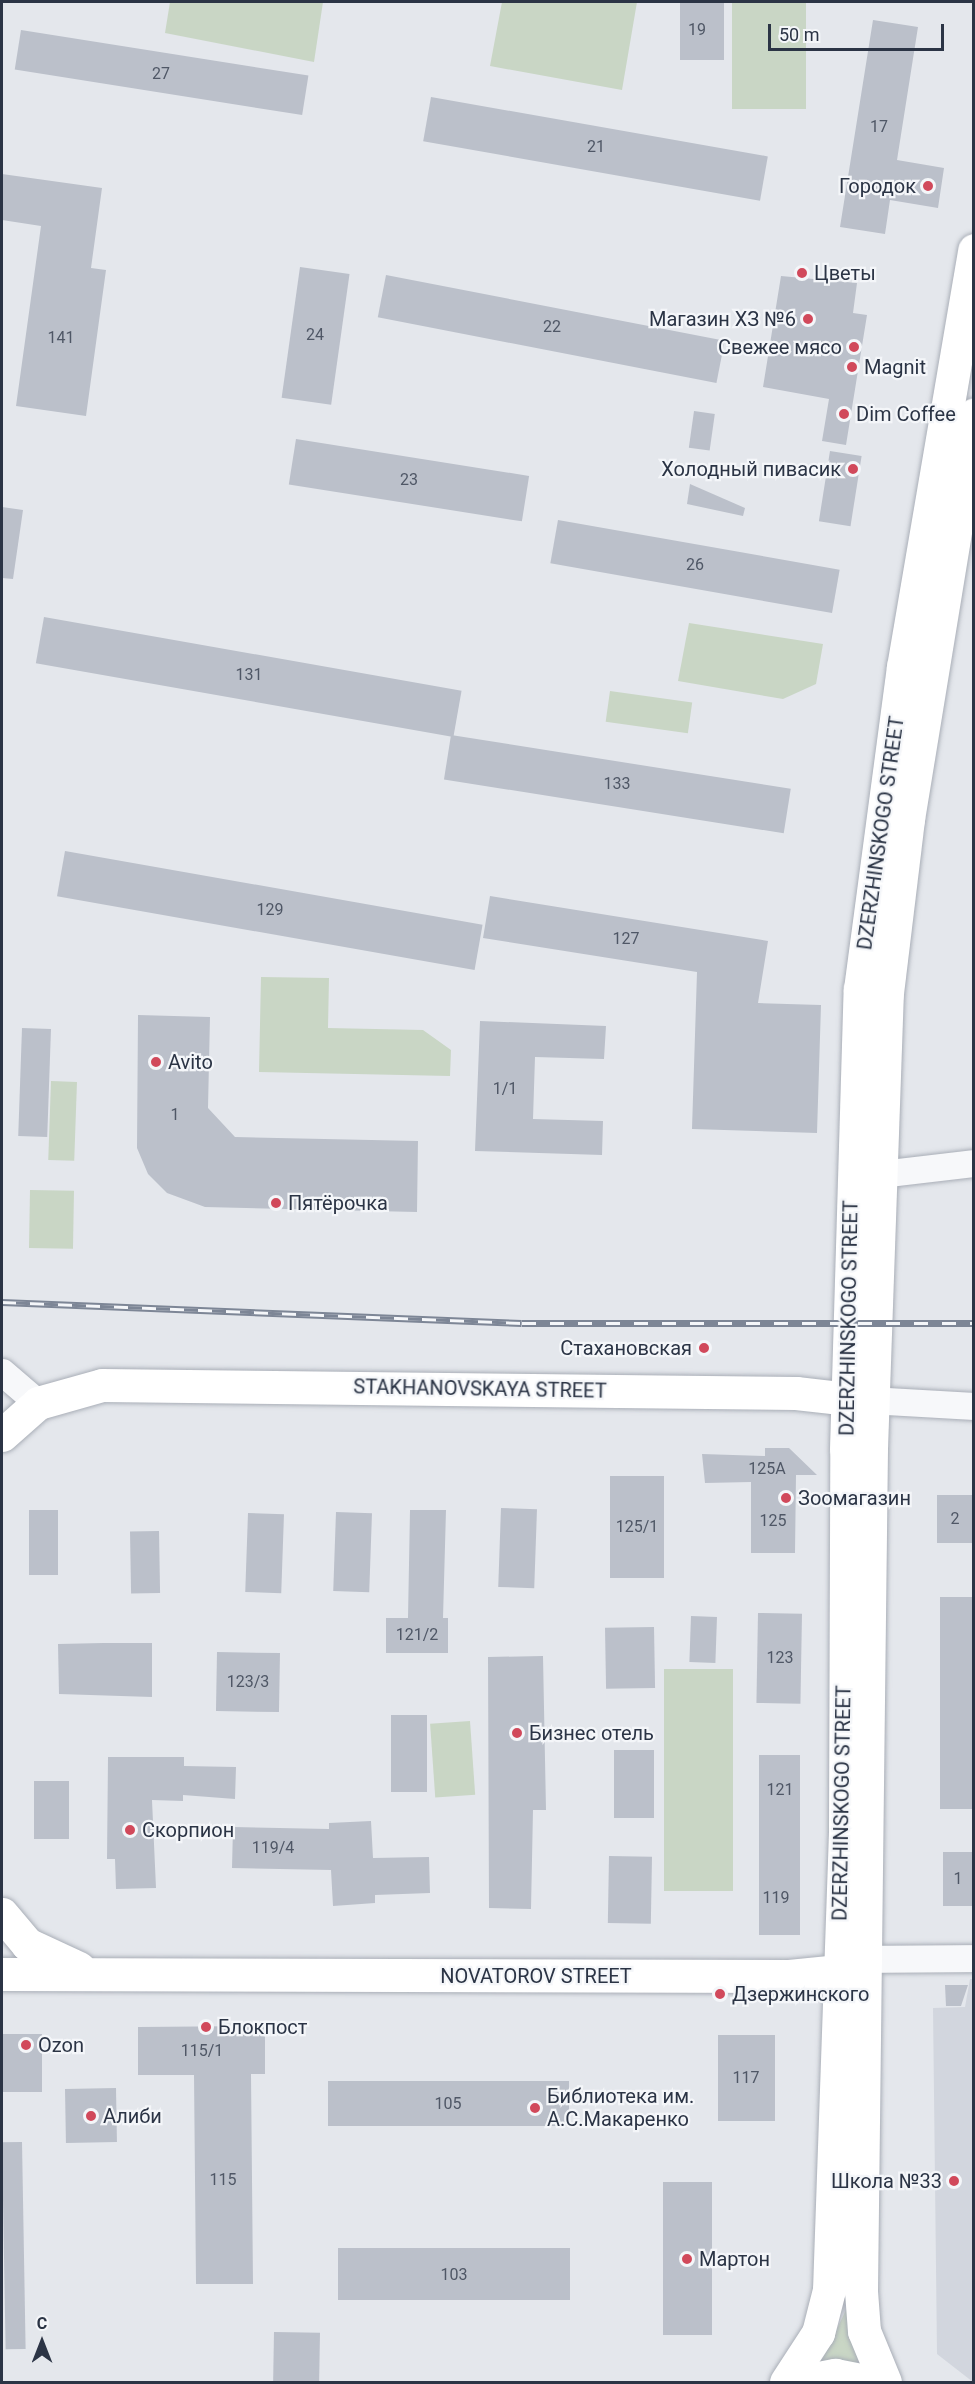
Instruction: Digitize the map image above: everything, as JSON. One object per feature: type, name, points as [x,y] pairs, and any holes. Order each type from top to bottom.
[{"type":"main road","name":"DZERZHINSKOGO STREET","points":[[885,2382],[864,2331],[861,2291],[845,1827],[861,1400],[860,989],[903,667],[974,250]]},
{"type":"main road","name":"DZERZHINSKOGO STREET","points":[[861,1400],[880,1174],[888,981],[908,819],[974,414]]},
{"type":"main road","name":"STAKHANOVSKAYA STREET","points":[[2,1435],[38,1403],[102,1385],[173,1383],[796,1393],[861,1400]]},
{"type":"main road","points":[[8,1922],[27,1944],[65,1965],[95,1971]]},
{"type":"main road","name":"DZERZHINSKOGO STREET","points":[[786,2382],[818,2333],[829,2290],[851,1965]]},
{"type":"main road","name":"NOVATOROV STREET","points":[[95,1971],[579,1977],[851,1965]]},
{"type":"main road","points":[[2,1974],[95,1971]]},
{"type":"main road","points":[[798,2382],[835,2375],[872,2382]]},
{"type":"street","points":[[880,1174],[974,1163]]},
{"type":"street","points":[[2,1372],[38,1403]]},
{"type":"street","name":"STAKHANOVSKAYA STREET","points":[[861,1400],[974,1406]]},
{"type":"street","name":"NOVATOROV STREET","points":[[851,1965],[974,1958]]},
{"type":"shaded area","name":"Школа №33","points":[[970,1979],[974,1979],[973,2382],[937,2354],[933,2008],[965,2007]]},
{"type":"green space","points":[[170,2],[323,2],[314,62],[165,33]]},
{"type":"green space","points":[[502,2],[637,2],[622,90],[490,66]]},
{"type":"green space","points":[[732,2],[806,2],[806,109],[732,109]]},
{"type":"green space","points":[[689,623],[823,644],[816,684],[783,699],[678,681]]},
{"type":"green space","points":[[610,691],[692,703],[688,733],[606,722]]},
{"type":"green space","points":[[261,977],[329,978],[328,1028],[423,1030],[451,1050],[450,1076],[259,1072]]},
{"type":"green space","points":[[51,1081],[77,1082],[74,1161],[48,1160]]},
{"type":"green space","points":[[30,1190],[74,1191],[73,1249],[29,1248]]},
{"type":"green space","points":[[664,1669],[733,1669],[733,1891],[664,1891]]},
{"type":"green space","points":[[470,1721],[475,1795],[435,1798],[430,1724]]},
{"type":"green space","points":[[847,2308],[867,2372],[818,2368]]},
{"type":"building","points":[[680,2],[724,2],[724,60],[680,60]]},
{"type":"building","points":[[873,20],[918,27],[897,160],[944,168],[938,208],[890,200],[885,234],[840,227]]},
{"type":"building","points":[[21,30],[308,76],[302,115],[15,70]]},
{"type":"building","points":[[431,97],[768,156],[760,201],[423,141]]},
{"type":"building","points":[[2,174],[102,188],[91,268],[106,270],[86,416],[16,406],[41,226],[2,220]]},
{"type":"building","points":[[300,267],[350,274],[331,405],[282,398]]},
{"type":"building","points":[[386,275],[725,341],[716,383],[378,317]]},
{"type":"building","points":[[781,276],[857,283],[853,313],[867,315],[846,445],[822,441],[829,399],[763,387]]},
{"type":"building","points":[[694,411],[715,414],[710,451],[689,448]]},
{"type":"building","points":[[296,439],[529,476],[522,521],[289,484]]},
{"type":"building","points":[[830,451],[862,456],[850,526],[819,521]]},
{"type":"building","points":[[690,484],[745,508],[743,516],[687,504]]},
{"type":"building","points":[[2,507],[23,510],[13,579],[2,578]]},
{"type":"building","points":[[558,520],[840,570],[832,613],[550,563]]},
{"type":"building","points":[[44,617],[462,691],[453,737],[36,663]]},
{"type":"building","points":[[451,735],[791,789],[784,833],[444,779]]},
{"type":"building","points":[[65,851],[483,925],[475,970],[57,896]]},
{"type":"building","points":[[490,896],[768,941],[758,1003],[821,1005],[817,1133],[692,1129],[697,972],[483,938]]},
{"type":"building","points":[[138,1015],[210,1017],[208,1108],[235,1137],[418,1141],[417,1212],[205,1207],[167,1193],[148,1174],[137,1148]]},
{"type":"building","points":[[480,1021],[606,1026],[604,1059],[535,1057],[533,1119],[603,1121],[602,1155],[475,1151]]},
{"type":"building","points":[[22,1028],[51,1029],[47,1137],[18,1136]]},
{"type":"building","points":[[765,1448],[789,1448],[817,1475],[796,1475],[795,1553],[751,1553],[751,1482],[705,1483],[702,1454],[765,1456]]},
{"type":"building","points":[[610,1476],[664,1476],[664,1578],[610,1578]]},
{"type":"building","points":[[937,1495],[974,1495],[974,1543],[937,1543]]},
{"type":"building","points":[[501,1508],[537,1509],[534,1588],[498,1587]]},
{"type":"building","points":[[29,1510],[58,1510],[58,1575],[29,1575]]},
{"type":"building","points":[[410,1510],[446,1510],[443,1618],[448,1618],[448,1653],[386,1653],[386,1618],[408,1618]]},
{"type":"building","points":[[336,1512],[372,1513],[369,1592],[333,1591]]},
{"type":"building","points":[[248,1513],[284,1514],[281,1593],[245,1592]]},
{"type":"building","points":[[159,1531],[160,1593],[131,1593],[130,1532]]},
{"type":"building","points":[[940,1597],[974,1597],[974,1809],[940,1809]]},
{"type":"building","points":[[758,1613],[802,1614],[800,1704],[756,1703]]},
{"type":"building","points":[[691,1616],[717,1617],[715,1663],[689,1662]]},
{"type":"building","points":[[654,1627],[655,1688],[606,1689],[605,1628]]},
{"type":"building","points":[[152,1643],[152,1697],[59,1694],[58,1644]]},
{"type":"building","points":[[217,1652],[280,1653],[279,1712],[216,1711]]},
{"type":"building","name":"Бизнес отель","points":[[543,1656],[546,1810],[533,1810],[531,1909],[489,1908],[488,1657]]},
{"type":"building","points":[[391,1715],[427,1715],[427,1792],[391,1792]]},
{"type":"building","points":[[614,1750],[654,1750],[654,1818],[614,1818]]},
{"type":"building","points":[[759,1755],[800,1755],[800,1935],[759,1935]]},
{"type":"building","name":"Скорпион","points":[[108,1757],[184,1757],[184,1766],[236,1767],[235,1799],[183,1795],[183,1801],[152,1800],[156,1888],[116,1889],[115,1859],[107,1859]]},
{"type":"building","points":[[34,1781],[69,1781],[69,1839],[34,1839]]},
{"type":"building","points":[[371,1821],[373,1858],[429,1857],[430,1893],[375,1895],[375,1903],[333,1906],[331,1870],[232,1868],[233,1827],[329,1829],[329,1823]]},
{"type":"building","points":[[943,1852],[974,1852],[974,1906],[943,1906]]},
{"type":"building","points":[[609,1856],[652,1857],[651,1924],[608,1923]]},
{"type":"building","points":[[945,1985],[968,1985],[961,2006],[946,2006]]},
{"type":"building","points":[[265,2026],[265,2074],[251,2074],[253,2284],[196,2284],[194,2075],[138,2075],[138,2027]]},
{"type":"building","points":[[2,2034],[42,2034],[42,2092],[2,2092]]},
{"type":"building","points":[[718,2035],[775,2035],[775,2121],[718,2121]]},
{"type":"building","points":[[328,2081],[569,2081],[569,2126],[328,2126]]},
{"type":"building","name":"Алиби","points":[[116,2088],[117,2142],[66,2143],[65,2089]]},
{"type":"building","points":[[2,2142],[22,2142],[26,2349],[6,2349]]},
{"type":"building","name":"Мартон","points":[[663,2182],[712,2182],[712,2335],[663,2335]]},
{"type":"building","points":[[338,2248],[570,2248],[570,2300],[338,2300]]},
{"type":"building","points":[[274,2332],[320,2333],[319,2382],[273,2382]]},
{"type":"railway","points":[[2,1302],[522,1323],[974,1323]]},
{"type":"place","name":"Городок","points":[[928,186]]},
{"type":"place","name":"Цветы","points":[[802,273]]},
{"type":"place","name":"Магазин ХЗ №6","points":[[808,319]]},
{"type":"place","name":"Свежее мясо","points":[[854,347]]},
{"type":"place","name":"Magnit","points":[[852,367]]},
{"type":"place","name":"Dim Coffee","points":[[844,414]]},
{"type":"place","name":"Холодный пивасик","points":[[853,469]]},
{"type":"place","name":"Avito","points":[[156,1062]]},
{"type":"place","name":"Пятёрочка","points":[[276,1203]]},
{"type":"place","name":"Стахановская","points":[[704,1348]]},
{"type":"place","name":"Зоомагазин","points":[[786,1498]]},
{"type":"place","name":"Бизнес отель","points":[[517,1733]]},
{"type":"place","name":"Скорпион","points":[[130,1830]]},
{"type":"place","name":"Дзержинского","points":[[720,1994]]},
{"type":"place","name":"Блокпост","points":[[206,2027]]},
{"type":"place","name":"Ozon","points":[[26,2045]]},
{"type":"place","name":"Библиотека им. А.С.Макаренко","points":[[535,2108]]},
{"type":"place","name":"Алиби","points":[[91,2116]]},
{"type":"place","name":"Школа №33","points":[[954,2181]]},
{"type":"place","name":"Мартон","points":[[687,2259]]}]
